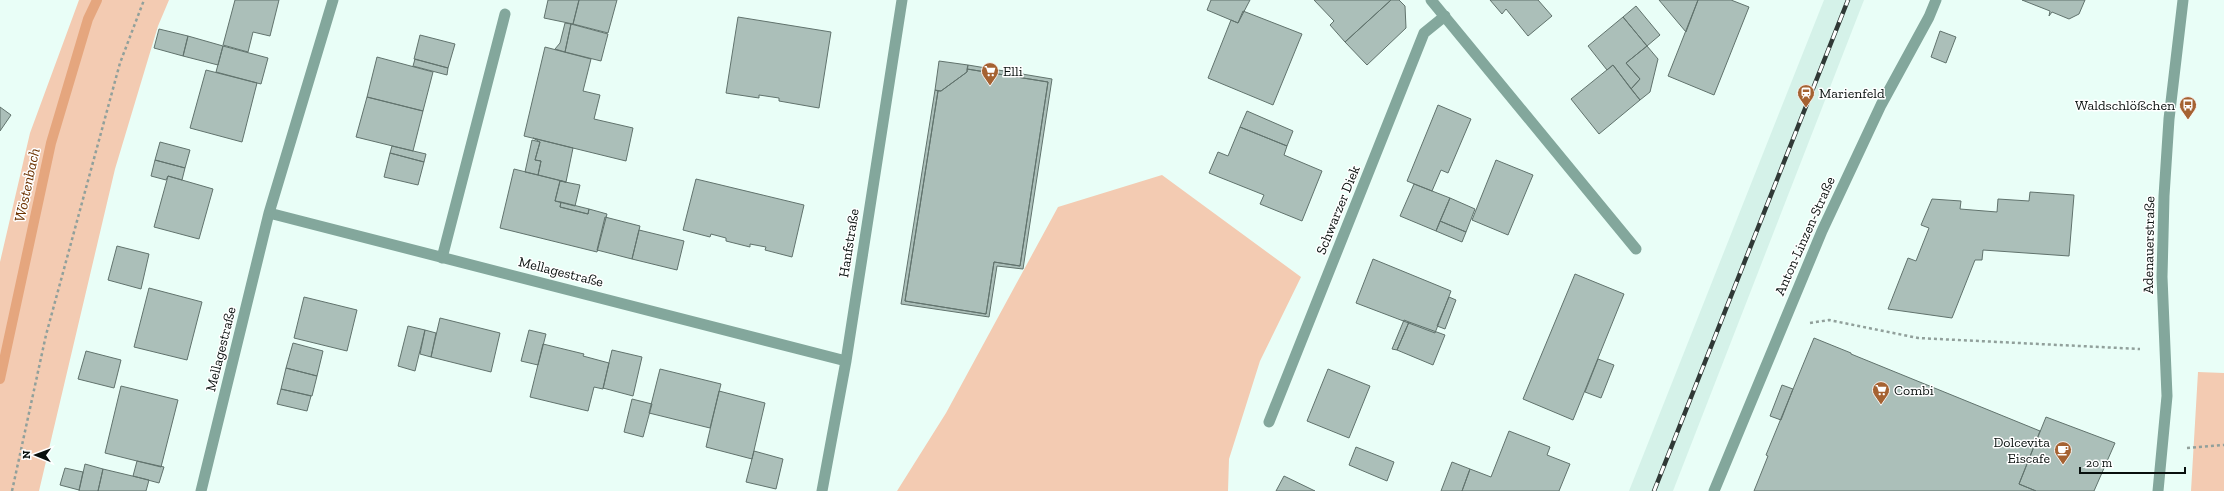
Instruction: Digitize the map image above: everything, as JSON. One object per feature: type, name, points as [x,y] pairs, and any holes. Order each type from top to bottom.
[{"type":"street","name":"Mellagestraße","points":[[201,491],[270,214],[333,0]]},
{"type":"street","name":"Hanfstraße","points":[[822,491],[846,361],[902,0]]},
{"type":"street","points":[[1432,0],[1636,249]]},
{"type":"street","name":"Anton-Linzen-Straße","points":[[1714,491],[1784,319],[1822,231],[1881,105],[1929,17],[1936,0]]},
{"type":"street","name":"Adenauerstraße","points":[[2158,491],[2168,396],[2162,277],[2164,196],[2169,119],[2183,0]]},
{"type":"street","points":[[442,258],[505,14]]},
{"type":"street","name":"Schwarzer Diek","points":[[1269,422],[1424,33],[1444,16]]},
{"type":"street","name":"Mellagestraße","points":[[270,214],[846,361]]},
{"type":"path","points":[[12,491],[46,335],[120,63],[144,0]]},
{"type":"path","points":[[1784,319],[1800,324],[1829,320],[1918,338],[2121,347],[2166,351]]},
{"type":"path","points":[[2162,450],[2224,446]]},
{"type":"shaded area","points":[[79,0],[169,0],[158,26],[115,169],[39,491],[0,491],[0,262],[30,133]]},
{"type":"shaded area","points":[[1824,0],[1864,0],[1673,491],[1629,491]]},
{"type":"shaded area","points":[[1162,175],[1301,277],[1260,361],[1229,459],[1228,491],[897,491],[946,413],[1058,207]]},
{"type":"shaded area","points":[[2198,372],[2224,373],[2224,491],[2191,491]]},
{"type":"building","points":[[235,0],[279,0],[270,36],[253,32],[248,52],[223,45]]},
{"type":"building","points":[[548,0],[579,0],[573,24],[544,18]]},
{"type":"building","points":[[579,0],[617,0],[608,33],[573,24]]},
{"type":"building","points":[[1211,0],[1250,0],[1238,23],[1207,10]]},
{"type":"building","points":[[1314,0],[1391,0],[1345,42],[1330,25],[1334,21]]},
{"type":"building","points":[[1391,0],[1399,0],[1405,6],[1406,28],[1367,65],[1345,42]]},
{"type":"building","points":[[1490,0],[1538,0],[1552,16],[1528,36],[1506,9],[1502,14]]},
{"type":"building","points":[[1659,0],[1698,0],[1686,32]]},
{"type":"building","points":[[1698,0],[1731,0],[1749,7],[1714,95],[1668,76]]},
{"type":"building","points":[[2022,0],[2085,0],[2079,14],[2069,19],[2052,12],[2049,16],[2050,11]]},
{"type":"building","points":[[1636,6],[1660,35],[1647,46],[1623,17]]},
{"type":"building","points":[[1243,11],[1302,34],[1273,105],[1208,78],[1231,20],[1238,23]]},
{"type":"building","points":[[738,17],[831,32],[819,108],[779,101],[779,98],[759,95],[759,98],[726,93]]},
{"type":"building","points":[[1623,17],[1647,46],[1626,63],[1640,79],[1631,89],[1613,65],[1607,70],[1588,46]]},
{"type":"building","points":[[565,23],[571,24],[565,52],[555,49],[560,43]]},
{"type":"building","points":[[571,24],[608,34],[601,61],[565,52]]},
{"type":"building","points":[[159,29],[188,36],[183,56],[154,48]]},
{"type":"building","points":[[1940,31],[1956,37],[1946,63],[1931,57]]},
{"type":"building","points":[[420,35],[455,44],[448,68],[414,59]]},
{"type":"building","points":[[188,36],[223,46],[218,65],[183,56]]},
{"type":"building","points":[[223,46],[268,58],[261,84],[216,72]]},
{"type":"building","points":[[1647,46],[1658,59],[1650,92],[1640,100],[1631,89],[1640,79],[1626,63]]},
{"type":"building","points":[[545,47],[591,59],[583,91],[600,95],[594,119],[633,128],[626,161],[524,136]]},
{"type":"building","points":[[377,57],[433,72],[423,111],[367,97]]},
{"type":"building","points":[[415,59],[448,68],[447,75],[413,66]]},
{"type":"building","points":[[939,61],[968,65],[967,72],[941,91],[935,90]]},
{"type":"building","points":[[968,65],[1052,79],[1023,269],[997,266],[989,317],[901,304],[935,90],[938,91],[905,301],[986,314],[994,262],[1020,266],[1048,82],[967,69]]},
{"type":"building","points":[[1613,65],[1640,100],[1599,134],[1571,99]]},
{"type":"building","points":[[967,69],[1048,82],[1020,266],[994,262],[986,314],[905,301],[938,91],[941,91],[967,72]]},
{"type":"building","points":[[206,70],[257,83],[242,142],[190,128]]},
{"type":"building","points":[[367,97],[423,111],[413,151],[356,137]]},
{"type":"building","points":[[1438,105],[1471,119],[1448,173],[1441,170],[1432,191],[1407,181]]},
{"type":"building","points":[[0,107],[11,115],[0,131]]},
{"type":"building","points":[[1247,111],[1293,131],[1287,146],[1240,127]]},
{"type":"building","points":[[1240,127],[1287,146],[1284,155],[1322,171],[1302,221],[1260,204],[1264,195],[1209,173],[1218,152],[1228,156]]},
{"type":"building","points":[[533,138],[573,148],[566,182],[538,175],[541,161],[535,160],[540,142]]},
{"type":"building","points":[[532,140],[540,142],[535,160],[541,161],[538,175],[525,172]]},
{"type":"building","points":[[160,142],[190,150],[185,168],[155,160]]},
{"type":"building","points":[[392,146],[426,154],[424,162],[390,153]]},
{"type":"building","points":[[390,153],[424,162],[418,185],[384,177]]},
{"type":"building","points":[[155,160],[185,168],[182,180],[168,176],[166,180],[151,176]]},
{"type":"building","points":[[1496,160],[1533,175],[1508,235],[1472,220]]},
{"type":"building","points":[[514,169],[566,182],[560,181],[555,201],[561,202],[560,207],[588,214],[589,209],[607,214],[597,252],[500,228]]},
{"type":"building","points":[[168,176],[213,189],[199,239],[154,227]]},
{"type":"building","points":[[696,179],[804,205],[792,257],[765,250],[766,247],[750,244],[750,247],[726,241],[726,238],[711,234],[710,237],[683,230]]},
{"type":"building","points":[[560,181],[580,185],[575,206],[555,201]]},
{"type":"building","points":[[1414,184],[1450,198],[1436,231],[1400,216]]},
{"type":"building","points":[[2030,192],[2074,195],[2069,256],[1983,250],[1982,260],[1975,260],[1952,318],[1888,309],[1908,258],[1916,261],[1929,228],[1921,225],[1932,199],[1961,201],[1960,209],[1997,212],[1998,199],[2029,201]]},
{"type":"building","points":[[1450,198],[1475,209],[1466,232],[1440,221]]},
{"type":"building","points":[[561,202],[589,209],[588,214],[560,207]]},
{"type":"building","points":[[605,217],[640,226],[632,259],[597,250]]},
{"type":"building","points":[[1440,221],[1466,232],[1462,242],[1436,231]]},
{"type":"building","points":[[639,230],[684,241],[677,270],[632,259]]},
{"type":"building","points":[[117,246],[149,254],[141,289],[108,280]]},
{"type":"building","points":[[1373,259],[1451,291],[1435,333],[1356,303]]},
{"type":"building","points":[[1575,274],[1624,294],[1573,420],[1523,399]]},
{"type":"building","points":[[149,288],[202,302],[187,360],[134,347]]},
{"type":"building","points":[[304,297],[357,310],[347,351],[294,338]]},
{"type":"building","points":[[1449,297],[1456,300],[1445,329],[1437,326]]},
{"type":"building","points":[[440,318],[500,333],[491,372],[431,357]]},
{"type":"building","points":[[1404,320],[1409,322],[1397,350],[1392,349]]},
{"type":"building","points":[[1409,322],[1445,335],[1433,365],[1397,350]]},
{"type":"building","points":[[408,326],[425,330],[415,371],[398,366]]},
{"type":"building","points":[[425,330],[436,333],[431,357],[420,354]]},
{"type":"building","points":[[529,330],[546,334],[538,365],[521,361]]},
{"type":"building","name":"Combi","points":[[1814,338],[2040,431],[2019,484],[2036,491],[1754,491],[1768,456],[1766,455]]},
{"type":"building","points":[[293,343],[323,351],[317,376],[286,368]]},
{"type":"building","points":[[543,344],[584,354],[583,356],[609,363],[603,389],[594,387],[588,411],[530,397]]},
{"type":"building","points":[[612,350],[642,357],[633,396],[603,388]]},
{"type":"building","points":[[86,351],[121,360],[114,388],[78,379]]},
{"type":"building","points":[[1598,359],[1614,365],[1601,398],[1585,392]]},
{"type":"building","points":[[286,368],[317,376],[312,396],[281,389]]},
{"type":"building","points":[[660,369],[721,384],[710,428],[649,413]]},
{"type":"building","points":[[1328,369],[1370,386],[1349,438],[1307,421]]},
{"type":"building","points":[[1782,385],[1793,389],[1781,420],[1770,416]]},
{"type":"building","points":[[121,386],[178,400],[161,467],[105,453]]},
{"type":"building","points":[[281,389],[311,396],[307,411],[277,404]]},
{"type":"building","points":[[719,391],[765,403],[752,459],[706,447]]},
{"type":"building","points":[[632,399],[652,404],[643,437],[624,432]]},
{"type":"building","points":[[2046,417],[2115,443],[2094,491],[2036,491],[2019,484]]},
{"type":"building","points":[[1509,431],[1550,447],[1547,455],[1570,464],[1559,491],[1462,491],[1470,469],[1491,477]]},
{"type":"building","points":[[1356,447],[1394,462],[1387,481],[1349,465]]},
{"type":"building","points":[[754,451],[783,459],[776,489],[746,482]]},
{"type":"building","points":[[137,461],[164,467],[159,483],[133,476]]},
{"type":"building","points":[[1452,462],[1470,469],[1462,491],[1441,491]]},
{"type":"building","points":[[85,464],[103,469],[98,491],[79,491]]},
{"type":"building","points":[[65,468],[83,472],[79,490],[60,485]]},
{"type":"building","points":[[103,469],[149,480],[146,491],[98,491]]},
{"type":"building","points":[[1284,476],[1315,491],[1276,491]]},
{"type":"waterway","name":"Wöstenbach","points":[[0,379],[51,143],[88,19],[97,0]]},
{"type":"railway","points":[[1654,491],[1848,0]]},
{"type":"place","name":"Elli","points":[[990,86]]},
{"type":"place","name":"Marienfeld","points":[[1806,108]]},
{"type":"place","name":"Waldschlößchen","points":[[2188,120]]},
{"type":"place","name":"Combi","points":[[1881,405]]},
{"type":"place","name":"Dolcevita Eiscafe","points":[[2063,465]]}]
